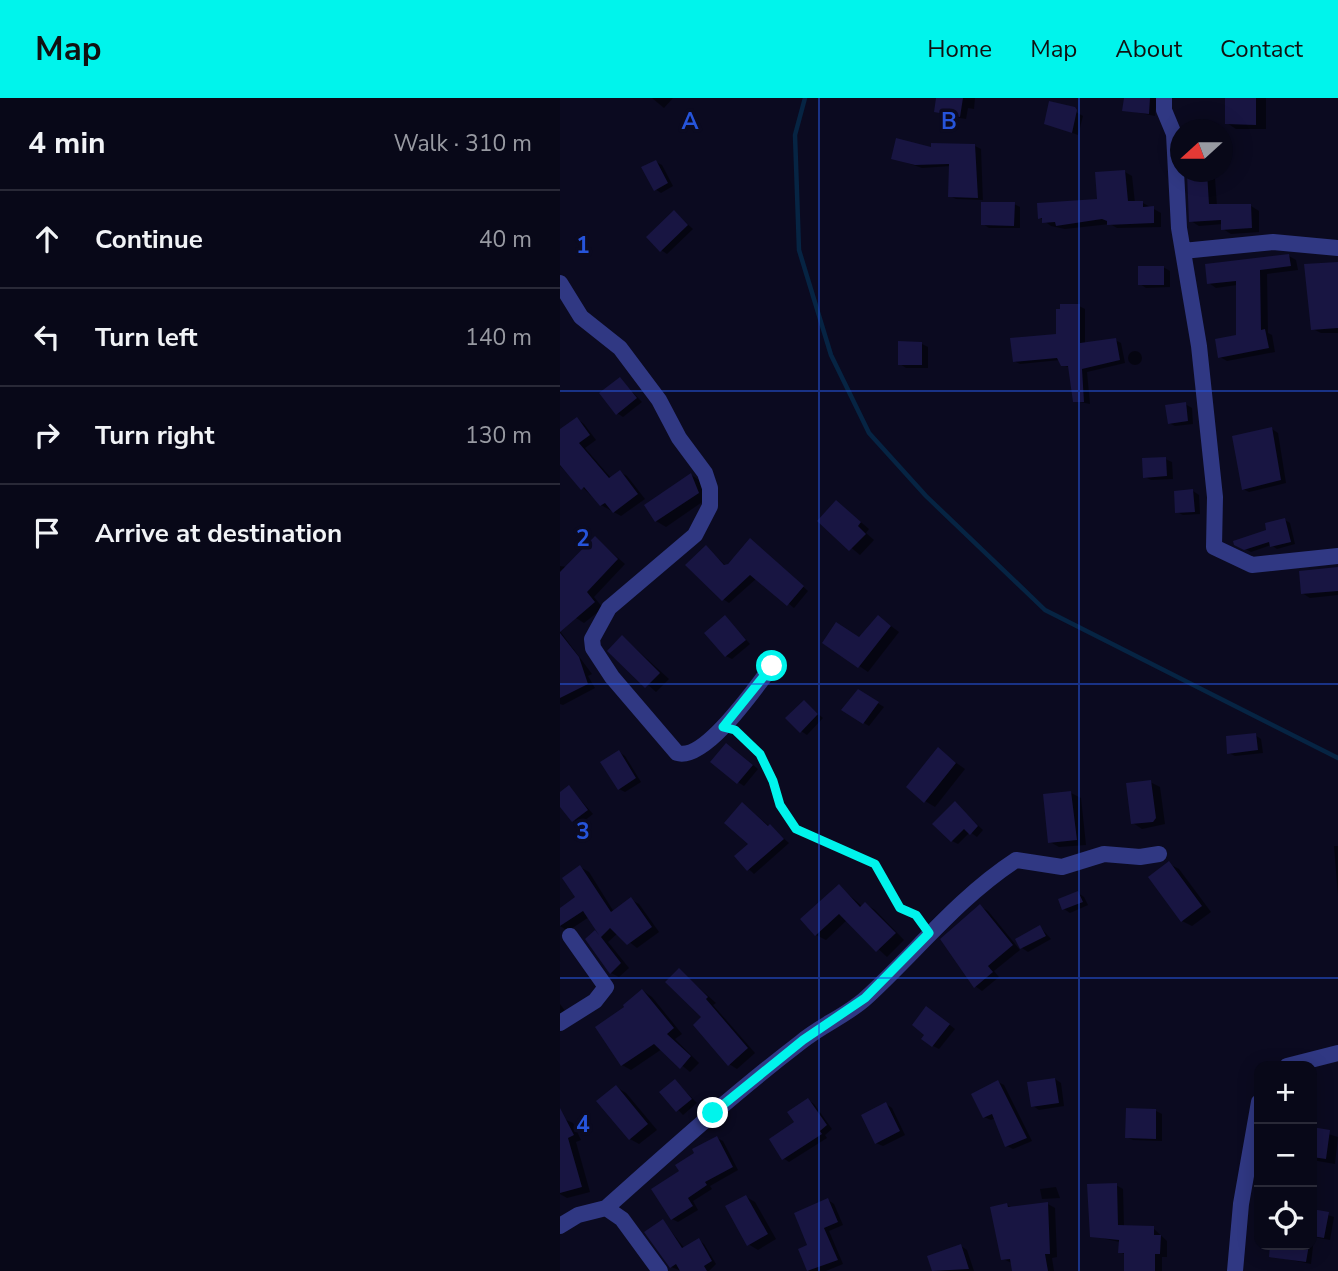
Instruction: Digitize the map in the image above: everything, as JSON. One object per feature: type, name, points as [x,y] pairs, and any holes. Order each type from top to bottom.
[{"type":"street","points":[[1164,98],[1164,110],[1174,134],[1183,251],[1199,346],[1215,497],[1214,547],[1252,565],[1338,556]]},
{"type":"street","points":[[1183,251],[1273,242],[1338,248]]},
{"type":"street","points":[[560,283],[581,317],[620,348],[640,374],[659,400],[679,438],[705,473],[710,488],[706,519],[695,535],[608,608],[595,629],[593,648],[612,677],[677,753],[686,756],[695,753],[723,727],[772,666]]},
{"type":"street","points":[[560,1226],[578,1215],[606,1208],[713,1113],[783,1056],[865,998],[929,933],[990,877],[1016,860],[1062,867],[1104,854],[1140,857],[1159,854]]},
{"type":"street","points":[[560,1023],[595,1001],[606,987],[570,936]]},
{"type":"street","points":[[1307,1061],[1338,1053]]},
{"type":"street","points":[[1234,1271],[1241,1204],[1255,1124]]},
{"type":"street","points":[[606,1208],[622,1219],[660,1271]]},
{"type":"path","points":[[723,727],[735,730],[760,754],[773,781],[780,805],[796,829],[875,864],[900,908],[916,915],[929,933]]},
{"type":"building","points":[[936,98],[963,98],[960,117],[934,112]]},
{"type":"building","points":[[1124,98],[1150,98],[1149,114],[1122,111]]},
{"type":"building","points":[[1225,98],[1256,98],[1256,125],[1233,124],[1233,119],[1225,119]]},
{"type":"building","points":[[1049,101],[1075,107],[1077,110],[1072,133],[1044,124]]},
{"type":"building","points":[[896,138],[931,147],[931,143],[975,144],[978,198],[948,197],[949,164],[915,165],[891,159]]},
{"type":"building","points":[[656,160],[668,183],[654,191],[641,167]]},
{"type":"building","points":[[1125,170],[1128,201],[1143,201],[1143,207],[1154,206],[1154,223],[1107,225],[1107,221],[1102,219],[1056,226],[1055,222],[1042,223],[1042,218],[1038,219],[1037,203],[1097,199],[1095,172]]},
{"type":"building","points":[[1187,182],[1208,182],[1209,204],[1251,204],[1252,228],[1221,230],[1221,220],[1189,222]]},
{"type":"building","points":[[981,202],[1015,202],[1014,226],[981,225]]},
{"type":"building","points":[[674,210],[688,225],[660,252],[646,237]]},
{"type":"building","points":[[1289,254],[1291,266],[1260,270],[1261,330],[1265,329],[1269,348],[1218,358],[1215,339],[1236,335],[1236,281],[1207,284],[1205,264]]},
{"type":"building","points":[[1338,262],[1338,328],[1311,330],[1304,264]]},
{"type":"building","points":[[1138,266],[1164,266],[1164,285],[1138,285]]},
{"type":"building","points":[[1060,304],[1080,304],[1080,343],[1116,338],[1120,360],[1082,369],[1084,402],[1073,402],[1068,366],[1061,366],[1057,358],[1013,362],[1010,338],[1056,334],[1056,309],[1060,309]]},
{"type":"building","points":[[898,341],[922,342],[922,365],[898,365]]},
{"type":"building","points":[[620,377],[637,398],[616,415],[599,393]]},
{"type":"building","points":[[1186,402],[1188,421],[1168,424],[1165,405]]},
{"type":"building","points":[[577,417],[590,435],[579,443],[609,478],[620,470],[638,494],[613,513],[605,503],[600,506],[584,487],[581,490],[560,465],[560,429]]},
{"type":"building","points":[[1272,427],[1281,480],[1242,490],[1232,436]]},
{"type":"building","points":[[1166,457],[1167,476],[1143,478],[1142,458]]},
{"type":"building","points":[[691,473],[699,493],[655,522],[644,505]]},
{"type":"building","points":[[1193,489],[1195,512],[1175,513],[1174,491]]},
{"type":"building","points":[[836,500],[861,522],[858,526],[866,534],[849,551],[817,521]]},
{"type":"building","points":[[1285,518],[1291,542],[1270,547],[1269,542],[1244,550],[1234,545],[1233,541],[1266,530],[1265,523]]},
{"type":"building","points":[[595,536],[618,559],[587,592],[595,602],[560,632],[560,572]]},
{"type":"building","points":[[750,538],[804,586],[787,606],[750,575],[722,601],[685,565],[706,545],[724,565],[728,564]]},
{"type":"building","points":[[1338,567],[1338,591],[1301,594],[1299,571]]},
{"type":"building","points":[[725,615],[746,640],[725,657],[704,633]]},
{"type":"building","points":[[878,615],[891,626],[858,668],[822,643],[836,622],[859,637]]},
{"type":"building","points":[[560,633],[579,657],[588,684],[560,698]]},
{"type":"building","points":[[622,635],[660,673],[645,688],[607,651]]},
{"type":"building","points":[[858,689],[879,702],[863,724],[841,710]]},
{"type":"building","points":[[804,700],[818,714],[800,733],[785,718]]},
{"type":"building","points":[[1256,733],[1258,750],[1227,754],[1226,736]]},
{"type":"building","points":[[726,743],[753,765],[737,784],[710,762]]},
{"type":"building","points":[[938,747],[956,763],[924,803],[906,787]]},
{"type":"building","points":[[619,750],[636,778],[618,790],[600,762]]},
{"type":"building","points":[[1151,780],[1156,818],[1153,822],[1131,824],[1126,783]]},
{"type":"building","points":[[569,785],[588,810],[572,822],[560,807],[560,792]]},
{"type":"building","points":[[1071,791],[1077,840],[1048,843],[1043,794]]},
{"type":"building","points":[[955,801],[978,826],[970,835],[964,829],[951,842],[932,824]]},
{"type":"building","points":[[742,802],[784,839],[747,871],[734,856],[748,844],[724,823]]},
{"type":"building","points":[[1169,861],[1202,906],[1181,922],[1148,877]]},
{"type":"building","points":[[580,865],[611,912],[631,897],[652,927],[627,945],[610,928],[601,937],[621,963],[610,974],[585,939],[595,930],[599,935],[583,911],[560,926],[560,908],[575,897],[562,878]]},
{"type":"building","points":[[839,884],[860,907],[865,902],[896,933],[876,952],[839,914],[815,936],[800,919]]},
{"type":"building","points":[[1078,891],[1083,902],[1062,910],[1058,899]]},
{"type":"building","points":[[980,904],[1013,945],[988,966],[993,972],[974,988],[940,939]]},
{"type":"building","points":[[1040,925],[1046,936],[1020,949],[1015,939]]},
{"type":"building","points":[[679,968],[708,997],[706,999],[748,1048],[728,1066],[693,1025],[701,1017],[665,982]]},
{"type":"building","points":[[642,989],[674,1028],[667,1034],[691,1056],[680,1069],[654,1044],[621,1066],[595,1027],[624,1007],[623,1005]]},
{"type":"building","points":[[926,1006],[950,1024],[932,1047],[921,1039],[924,1035],[912,1025]]},
{"type":"building","points":[[1055,1078],[1059,1103],[1031,1107],[1027,1082]]},
{"type":"building","points":[[675,1079],[692,1099],[676,1112],[659,1092]]},
{"type":"building","points":[[998,1080],[1027,1138],[1005,1147],[992,1114],[983,1118],[971,1094]]},
{"type":"building","points":[[616,1085],[648,1124],[629,1140],[596,1101]]},
{"type":"building","points":[[808,1098],[827,1125],[820,1131],[822,1134],[782,1160],[769,1139],[794,1122],[787,1112]]},
{"type":"building","points":[[886,1102],[900,1131],[875,1144],[861,1115]]},
{"type":"building","points":[[560,1108],[574,1135],[568,1138],[582,1187],[560,1193]]},
{"type":"building","points":[[1126,1108],[1156,1109],[1156,1139],[1125,1138]]},
{"type":"building","points":[[1317,1128],[1330,1130],[1326,1159],[1317,1158]]},
{"type":"building","points":[[717,1136],[733,1167],[705,1182],[707,1185],[688,1198],[693,1206],[671,1220],[651,1189],[679,1171],[675,1165],[694,1153],[692,1149]]},
{"type":"building","points":[[1117,1183],[1118,1225],[1154,1226],[1154,1235],[1161,1235],[1160,1254],[1155,1254],[1155,1271],[1124,1271],[1124,1253],[1118,1253],[1119,1240],[1090,1237],[1087,1184]]},
{"type":"building","points":[[746,1195],[768,1234],[747,1246],[725,1206]]},
{"type":"building","points":[[828,1198],[838,1222],[824,1228],[838,1260],[807,1271],[798,1249],[807,1245],[794,1213]]},
{"type":"building","points":[[1048,1202],[1050,1254],[1045,1254],[1048,1271],[1012,1271],[1010,1259],[1001,1260],[990,1207],[1007,1203],[1008,1207]]},
{"type":"building","points":[[1317,1210],[1329,1212],[1324,1238],[1317,1237]]},
{"type":"building","points":[[663,1219],[682,1248],[699,1238],[712,1261],[704,1266],[707,1271],[680,1271],[676,1264],[670,1268],[644,1232]]},
{"type":"building","points":[[961,1244],[969,1269],[932,1271],[927,1256]]},
{"type":"building","points":[[1270,1250],[1308,1250],[1306,1262],[1269,1257]]},
{"type":"waterway","points":[[805,98],[795,135],[799,250],[831,355],[869,433],[926,496],[1045,610],[1338,758]]},
{"type":"route","points":[[713,1113],[803,1040],[865,998],[929,933],[916,915],[900,908],[875,864],[845,849],[815,840],[796,829],[780,805],[773,781],[760,754],[735,730],[723,727],[772,666]]}]
